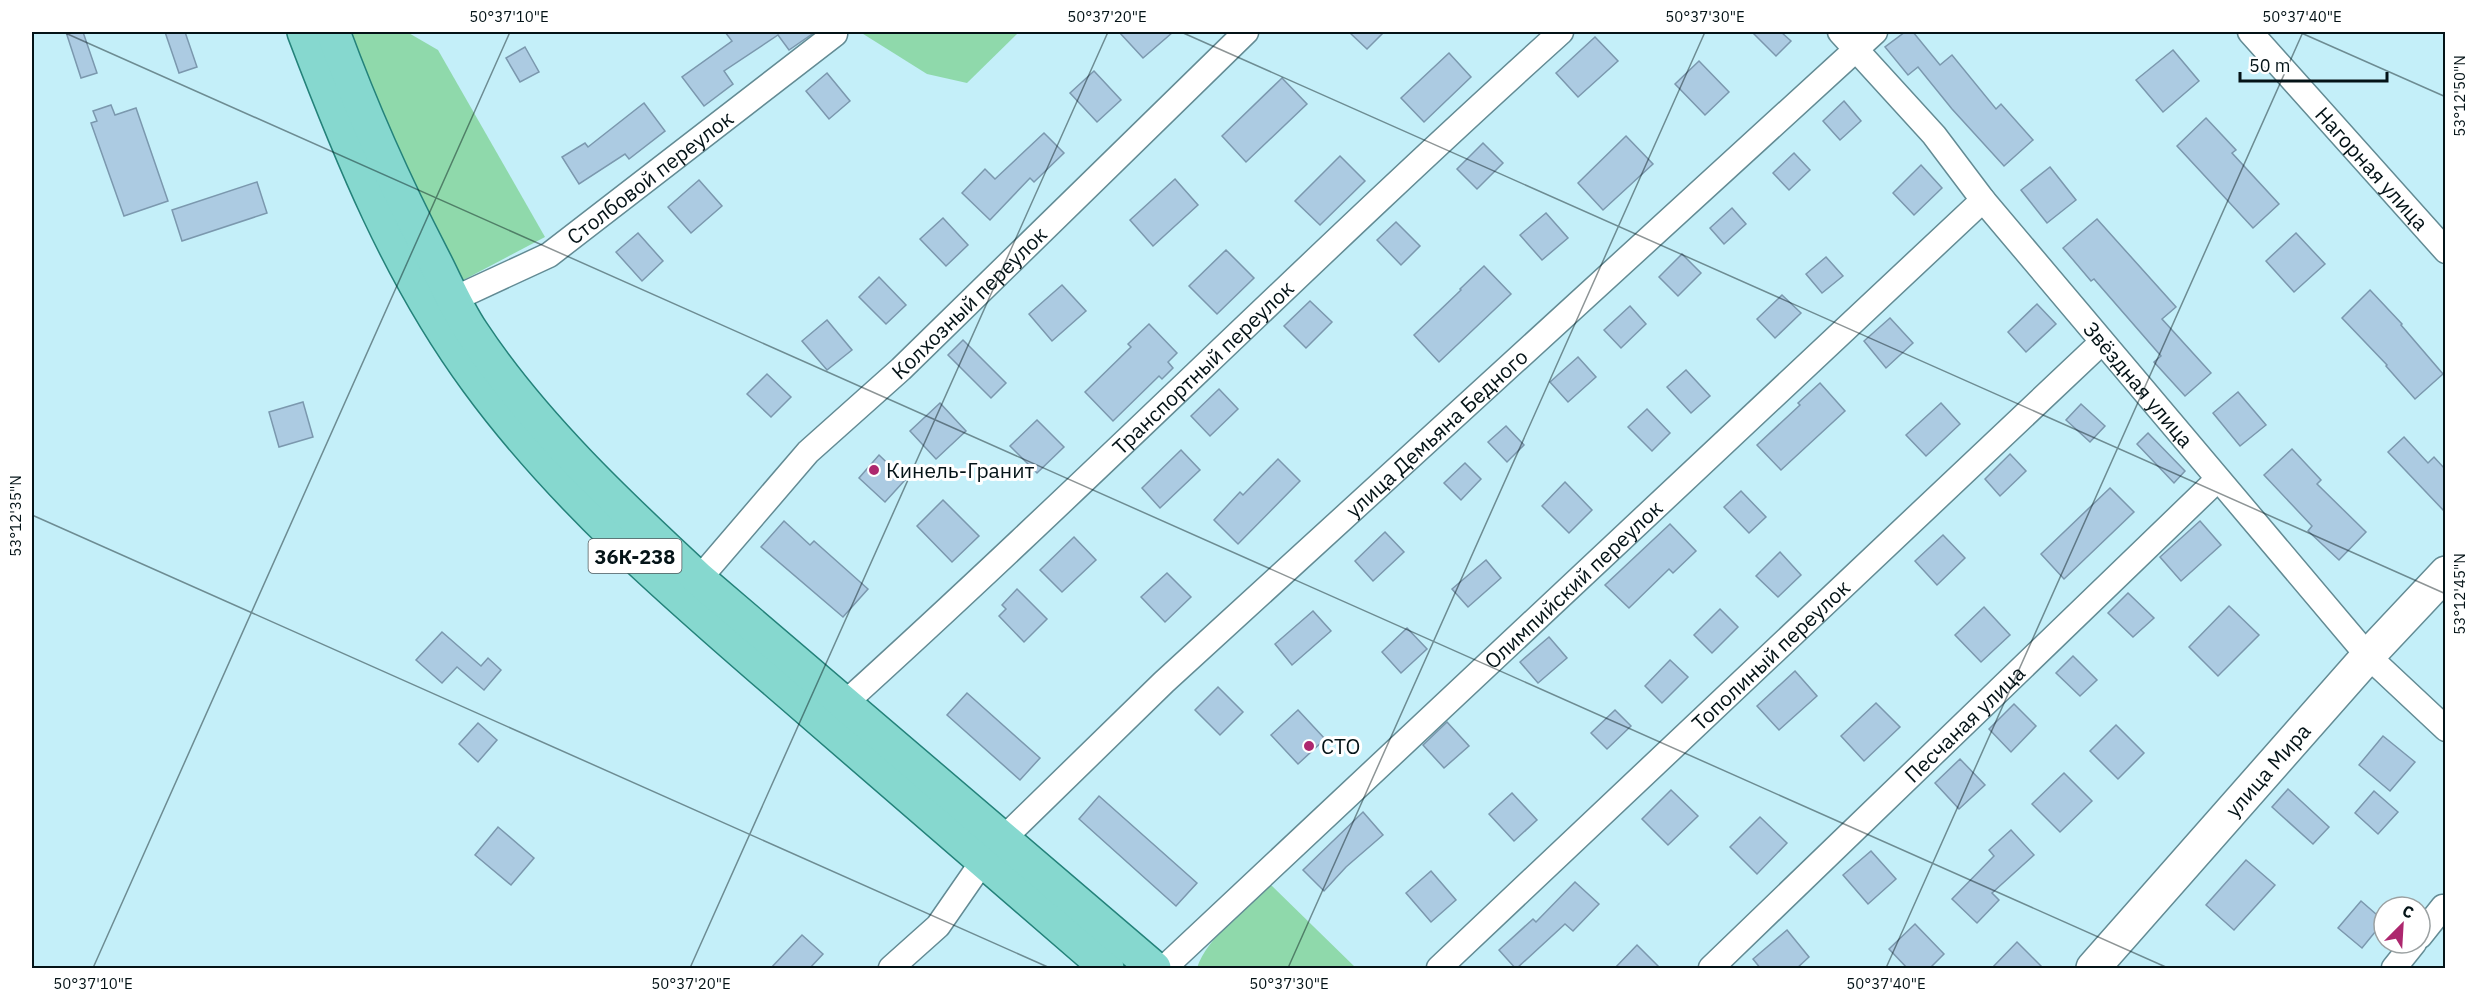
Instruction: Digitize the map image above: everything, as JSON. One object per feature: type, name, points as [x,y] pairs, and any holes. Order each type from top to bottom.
[{"type":"main road","name":"36К-238","points":[[304,32],[362,179],[389,234],[432,314],[514,431],[552,474],[667,586],[993,850],[1107,969]]},
{"type":"main road","points":[[333,32],[354,91],[406,207],[454,299],[485,349],[563,444],[632,517],[699,579],[844,704],[993,850],[1154,969]]},
{"type":"main road","name":"улица Мира","points":[[2093,969],[2368,656],[2445,573]]},
{"type":"street","name":"Колхозный переулок","points":[[699,579],[808,452],[901,369],[1246,32]]},
{"type":"street","name":"Транспортный переулок","points":[[844,704],[968,591],[1439,141],[1561,32]]},
{"type":"street","name":"улица Демьяна Бедного","points":[[891,969],[938,926],[993,850],[1173,674],[1847,40],[1875,32]]},
{"type":"street","name":"Нагорная улица","points":[[2250,32],[2445,251]]},
{"type":"street","name":"Столбовой переулок","points":[[454,299],[549,255],[835,34]]},
{"type":"street","name":"Звёздная улица","points":[[1847,40],[1934,135],[1983,200],[2368,656],[2445,729]]},
{"type":"street","name":"Олимпийский переулок","points":[[1164,969],[1983,200]]},
{"type":"street","name":"Тополиный переулок","points":[[1439,969],[2102,342]]},
{"type":"street","name":"Песчаная улица","points":[[1711,969],[2218,479]]},
{"type":"street","points":[[2432,921],[2443,907]]},
{"type":"street","points":[[2394,969],[2405,955]]},
{"type":"green space","points":[[351,32],[407,32],[438,50],[545,237],[454,285],[348,47]]},
{"type":"green space","points":[[860,32],[1019,32],[967,83],[927,74]]},
{"type":"green space","points":[[1271,885],[1356,968],[1197,968],[1202,956],[1218,934]]},
{"type":"building","points":[[66,32],[83,32],[97,73],[81,78]]},
{"type":"building","points":[[165,32],[185,32],[197,67],[179,73]]},
{"type":"building","points":[[725,32],[815,32],[789,50],[778,35],[724,71],[733,84],[704,106],[682,77],[732,41]]},
{"type":"building","points":[[1119,32],[1173,32],[1143,58]]},
{"type":"building","points":[[1349,32],[1384,32],[1367,49]]},
{"type":"building","points":[[1752,32],[1781,32],[1791,41],[1776,56]]},
{"type":"building","points":[[1905,32],[1913,32],[1940,65],[1952,55],[1996,109],[2001,104],[2033,140],[2004,166],[1952,109],[1918,67],[1908,75],[1885,47]]},
{"type":"building","points":[[1595,37],[1618,61],[1578,97],[1556,73]]},
{"type":"building","points":[[525,47],[539,72],[520,82],[506,58]]},
{"type":"building","points":[[2173,50],[2199,81],[2163,112],[2136,80]]},
{"type":"building","points":[[1449,53],[1471,77],[1424,122],[1401,98]]},
{"type":"building","points":[[1699,61],[1729,92],[1705,115],[1675,84]]},
{"type":"building","points":[[1094,71],[1121,100],[1097,122],[1070,93]]},
{"type":"building","points":[[827,73],[850,101],[829,119],[806,91]]},
{"type":"building","points":[[1282,78],[1307,104],[1246,162],[1222,136]]},
{"type":"building","points":[[1844,101],[1861,121],[1840,140],[1823,121]]},
{"type":"building","points":[[644,103],[665,131],[629,159],[625,154],[579,184],[562,157],[585,143],[588,147]]},
{"type":"building","points":[[111,105],[115,115],[136,108],[168,201],[124,216],[91,123],[97,121],[93,111]]},
{"type":"building","points":[[2206,118],[2236,150],[2232,153],[2279,204],[2253,228],[2177,146]]},
{"type":"building","points":[[1044,133],[1064,153],[1034,182],[1030,178],[990,220],[962,193],[985,169],[995,179]]},
{"type":"building","points":[[1626,136],[1653,164],[1603,210],[1578,183]]},
{"type":"building","points":[[1483,143],[1503,163],[1477,189],[1457,169]]},
{"type":"building","points":[[1794,153],[1810,170],[1789,190],[1773,173]]},
{"type":"building","points":[[1340,156],[1365,181],[1320,225],[1295,201]]},
{"type":"building","points":[[1921,165],[1942,188],[1914,215],[1893,193]]},
{"type":"building","points":[[2050,167],[2076,200],[2047,223],[2021,190]]},
{"type":"building","points":[[1175,179],[1198,205],[1153,246],[1130,220]]},
{"type":"building","points":[[699,180],[722,206],[691,233],[668,207]]},
{"type":"building","points":[[257,182],[267,213],[182,241],[172,210]]},
{"type":"building","points":[[1732,208],[1746,224],[1724,244],[1710,228]]},
{"type":"building","points":[[1546,213],[1568,238],[1542,260],[1520,235]]},
{"type":"building","points":[[943,218],[968,245],[946,266],[920,239]]},
{"type":"building","points":[[2097,219],[2176,307],[2162,319],[2211,373],[2185,396],[2154,362],[2161,356],[2094,279],[2091,281],[2063,248]]},
{"type":"building","points":[[1396,222],[1420,246],[1401,265],[1377,240]]},
{"type":"building","points":[[638,233],[663,261],[642,281],[616,252]]},
{"type":"building","points":[[2296,233],[2325,264],[2294,292],[2266,261]]},
{"type":"building","points":[[1226,250],[1254,278],[1217,314],[1189,286]]},
{"type":"building","points":[[1682,254],[1701,273],[1678,296],[1659,277]]},
{"type":"building","points":[[1826,257],[1843,276],[1822,293],[1806,274]]},
{"type":"building","points":[[1484,266],[1511,294],[1439,362],[1414,335]]},
{"type":"building","points":[[879,277],[906,305],[886,324],[859,297]]},
{"type":"building","points":[[1062,285],[1086,311],[1052,341],[1029,314]]},
{"type":"building","points":[[2370,290],[2402,324],[2443,374],[2415,399],[2387,365],[2342,318]]},
{"type":"building","points":[[1782,295],[1801,313],[1775,338],[1757,319]]},
{"type":"building","points":[[1310,301],[1332,322],[1306,348],[1284,326]]},
{"type":"building","points":[[2037,304],[2056,324],[2026,352],[2008,332]]},
{"type":"building","points":[[1630,306],[1646,324],[1621,348],[1604,330]]},
{"type":"building","points":[[1890,318],[1913,343],[1886,368],[1864,341]]},
{"type":"building","points":[[827,320],[852,350],[827,370],[802,341]]},
{"type":"building","points":[[1149,324],[1177,353],[1168,362],[1173,368],[1162,379],[1159,376],[1113,421],[1085,392],[1131,347],[1128,344]]},
{"type":"building","points":[[963,340],[1006,383],[991,398],[948,355]]},
{"type":"building","points":[[1578,357],[1596,377],[1568,402],[1550,382]]},
{"type":"building","points":[[1686,370],[1710,396],[1691,413],[1667,387]]},
{"type":"building","points":[[767,374],[791,397],[771,417],[747,394]]},
{"type":"building","points":[[1820,383],[1845,411],[1781,470],[1757,445]]},
{"type":"building","points":[[1219,389],[1238,409],[1210,436],[1191,416]]},
{"type":"building","points":[[2238,392],[2266,425],[2240,446],[2213,413]]},
{"type":"building","points":[[303,402],[313,437],[279,447],[269,412]]},
{"type":"building","points":[[940,403],[966,431],[936,459],[910,431]]},
{"type":"building","points":[[1941,403],[1960,424],[1926,456],[1906,435]]},
{"type":"building","points":[[2081,404],[2105,426],[2090,442],[2066,420]]},
{"type":"building","points":[[1647,409],[1670,433],[1652,451],[1628,427]]},
{"type":"building","points":[[1037,420],[1064,447],[1037,473],[1010,446]]},
{"type":"building","points":[[1506,426],[1524,445],[1507,462],[1488,442]]},
{"type":"building","points":[[2148,433],[2185,471],[2174,483],[2137,444]]},
{"type":"building","points":[[2404,437],[2428,463],[2434,457],[2445,469],[2445,512],[2388,452]]},
{"type":"building","points":[[2292,449],[2321,480],[2317,484],[2366,532],[2339,560],[2308,531],[2312,526],[2264,475]]},
{"type":"building","points":[[1181,450],[1200,470],[1160,508],[1142,488]]},
{"type":"building","points":[[2010,454],[2026,471],[2000,496],[1985,479]]},
{"type":"building","points":[[879,455],[905,480],[885,502],[859,478]]},
{"type":"building","points":[[1278,459],[1300,481],[1238,544],[1214,520],[1240,492],[1243,495]]},
{"type":"building","points":[[1465,463],[1481,479],[1461,500],[1444,483]]},
{"type":"building","points":[[1565,482],[1592,510],[1569,533],[1542,506]]},
{"type":"building","points":[[2110,488],[2134,512],[2064,579],[2041,554]]},
{"type":"building","points":[[1741,491],[1766,517],[1749,533],[1724,507]]},
{"type":"building","points":[[943,500],[979,536],[952,562],[917,526]]},
{"type":"building","points":[[784,521],[810,545],[814,541],[868,589],[843,617],[761,547]]},
{"type":"building","points":[[2200,521],[2221,545],[2181,581],[2160,557]]},
{"type":"building","points":[[1670,524],[1696,551],[1673,573],[1669,569],[1629,608],[1605,585]]},
{"type":"building","points":[[1385,532],[1404,552],[1373,581],[1355,561]]},
{"type":"building","points":[[1943,535],[1965,558],[1937,585],[1915,561]]},
{"type":"building","points":[[1074,537],[1096,560],[1062,592],[1040,570]]},
{"type":"building","points":[[1780,552],[1801,575],[1778,597],[1756,576]]},
{"type":"building","points":[[1486,560],[1501,578],[1468,607],[1452,589]]},
{"type":"building","points":[[1167,573],[1191,597],[1165,622],[1141,597]]},
{"type":"building","points":[[1017,589],[1047,619],[1024,642],[999,616],[1006,609],[1002,605]]},
{"type":"building","points":[[2128,593],[2154,618],[2133,637],[2108,613]]},
{"type":"building","points":[[2229,606],[2259,635],[2218,676],[2189,647]]},
{"type":"building","points":[[1984,607],[2010,635],[1981,662],[1955,635]]},
{"type":"building","points":[[1720,609],[1738,627],[1712,653],[1694,635]]},
{"type":"building","points":[[1313,611],[1331,631],[1292,665],[1275,644]]},
{"type":"building","points":[[1407,628],[1427,649],[1401,673],[1382,652]]},
{"type":"building","points":[[442,632],[481,666],[488,658],[501,670],[484,690],[457,667],[442,683],[416,660]]},
{"type":"building","points":[[1549,637],[1567,658],[1538,683],[1520,662]]},
{"type":"building","points":[[2073,656],[2097,680],[2080,696],[2056,673]]},
{"type":"building","points":[[1670,660],[1688,677],[1662,703],[1645,686]]},
{"type":"building","points":[[1795,671],[1817,696],[1779,730],[1757,706]]},
{"type":"building","points":[[1218,687],[1243,712],[1220,735],[1195,710]]},
{"type":"building","points":[[967,693],[1040,758],[1020,780],[947,715]]},
{"type":"building","points":[[1876,703],[1900,727],[1864,761],[1841,736]]},
{"type":"building","points":[[2014,704],[2036,726],[2011,752],[1989,729]]},
{"type":"building","points":[[1298,710],[1325,739],[1298,764],[1271,735]]},
{"type":"building","points":[[1615,710],[1631,726],[1607,749],[1591,733]]},
{"type":"building","points":[[1447,722],[1469,746],[1444,768],[1423,745]]},
{"type":"building","points":[[478,723],[497,740],[478,762],[459,744]]},
{"type":"building","points":[[2116,725],[2144,753],[2118,779],[2090,751]]},
{"type":"building","points":[[2383,736],[2415,762],[2390,791],[2359,765]]},
{"type":"building","points":[[1960,759],[1985,785],[1959,809],[1935,783]]},
{"type":"building","points":[[2064,773],[2092,801],[2060,832],[2032,804]]},
{"type":"building","points":[[2288,789],[2329,827],[2313,844],[2272,807]]},
{"type":"building","points":[[1671,790],[1698,816],[1668,845],[1642,819]]},
{"type":"building","points":[[2374,791],[2398,812],[2378,834],[2355,813]]},
{"type":"building","points":[[1512,793],[1537,820],[1514,841],[1489,814]]},
{"type":"building","points":[[1099,796],[1197,883],[1176,906],[1079,819]]},
{"type":"building","points":[[1363,812],[1383,835],[1346,867],[1324,891],[1303,870]]},
{"type":"building","points":[[1760,817],[1787,843],[1757,874],[1730,847]]},
{"type":"building","points":[[498,827],[534,858],[511,885],[475,855]]},
{"type":"building","points":[[2011,830],[2034,855],[1992,893],[1999,900],[1977,923],[1952,899],[1994,856],[1989,850]]},
{"type":"building","points":[[1871,851],[1896,879],[1868,904],[1843,875]]},
{"type":"building","points":[[2246,860],[2275,885],[2234,930],[2206,905]]},
{"type":"building","points":[[1431,871],[1456,900],[1431,922],[1406,893]]},
{"type":"building","points":[[1575,882],[1599,904],[1573,931],[1565,924],[1516,969],[1499,950],[1533,919],[1536,922]]},
{"type":"building","points":[[2361,901],[2372,911],[2372,936],[2362,948],[2338,928]]},
{"type":"building","points":[[1915,924],[1944,954],[1929,969],[1908,969],[1889,949]]},
{"type":"building","points":[[1787,930],[1809,957],[1796,969],[1761,969],[1753,959]]},
{"type":"building","points":[[802,935],[823,954],[809,969],[770,969]]},
{"type":"building","points":[[2017,942],[2044,969],[1991,969]]},
{"type":"building","points":[[1637,945],[1661,969],[1614,969]]},
{"type":"place","name":"Кинель-Гранит","points":[[874,470]]},
{"type":"place","name":"СТО","points":[[1309,746]]}]
